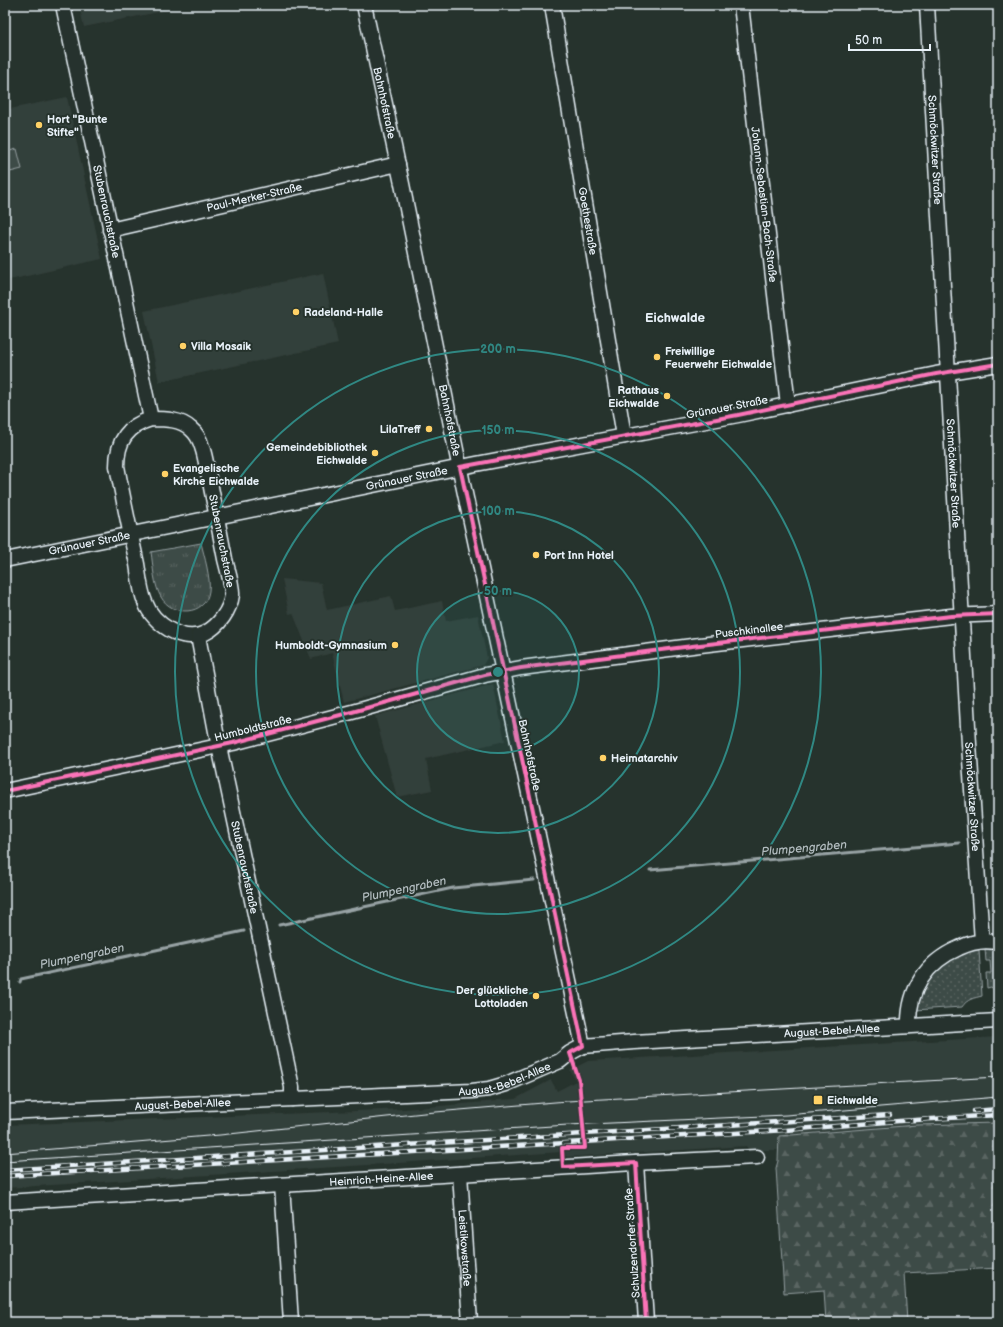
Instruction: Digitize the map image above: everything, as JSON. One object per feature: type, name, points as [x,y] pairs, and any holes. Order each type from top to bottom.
[{"type":"street","name":"Stubenrauchstraße","points":[[64,5],[110,230],[151,419]]},
{"type":"street","name":"Bahnhofstraße","points":[[364,5],[583,1046]]},
{"type":"street","name":"Goethestraße","points":[[552,5],[624,436]]},
{"type":"street","name":"Johann-Sebastian-Bach-Straße","points":[[741,5],[788,405]]},
{"type":"street","name":"Schmöckwitzer Straße","points":[[927,5],[982,941]]},
{"type":"street","name":"Paul-Merker-Straße","points":[[110,230],[398,164]]},
{"type":"street","name":"Grünauer Straße","points":[[5,560],[460,467],[788,405],[948,372],[998,364]]},
{"type":"street","name":"Stubenrauchstraße","points":[[151,419],[166,419],[185,424],[196,435],[202,447],[217,517],[232,594],[222,620],[210,630],[198,636],[186,636],[162,625],[155,618],[145,603],[117,466],[117,454],[120,443],[127,432],[140,422],[151,419]]},
{"type":"street","name":"Puschkinallee","points":[[503,671],[700,645],[962,615],[998,614]]},
{"type":"street","name":"Stubenrauchstraße","points":[[198,636],[219,746],[292,1086],[292,1099]]},
{"type":"street","name":"Humboldtstraße","points":[[5,791],[219,746],[503,671]]},
{"type":"street","points":[[909,1026],[909,1014],[913,996],[923,975],[938,959],[957,948],[970,943],[982,941],[998,944]]},
{"type":"street","name":"August-Bebel-Allee","points":[[5,1112],[468,1092],[489,1089],[506,1084],[560,1061],[570,1053],[583,1046],[998,1021]]},
{"type":"street","name":"Heinrich-Heine-Allee","points":[[5,1202],[636,1163],[757,1157]]},
{"type":"street","name":"Schulzendorfer Straße","points":[[636,1163],[646,1322]]},
{"type":"street","name":"Leistikowstraße","points":[[460,1174],[470,1322]]},
{"type":"street","points":[[282,1185],[290,1322]]},
{"type":"shaded area","points":[[79,5],[168,5],[169,10],[84,27]]},
{"type":"shaded area","points":[[67,97],[102,259],[5,281],[5,110]]},
{"type":"shaded area","points":[[323,273],[338,344],[159,382],[144,311]]},
{"type":"shaded area","name":"Humboldt-Gymnasium","points":[[282,579],[321,583],[327,610],[391,596],[395,611],[442,601],[446,621],[478,615],[487,658],[483,665],[344,702],[332,653],[311,659],[293,613],[289,614]]},
{"type":"shaded area","points":[[493,684],[505,741],[426,759],[432,790],[397,797],[375,716]]},
{"type":"shaded area","points":[[998,1037],[998,1123],[917,1125],[779,1136],[778,1150],[749,1150],[746,1146],[567,1157],[561,1152],[5,1188],[5,1125],[405,1109],[497,1101],[515,1099],[551,1080],[557,1091],[576,1081],[570,1070],[588,1061]]},
{"type":"green space","points":[[17,149],[22,169],[6,173],[5,152]]},
{"type":"green space","points":[[201,543],[209,580],[207,599],[202,605],[188,611],[173,608],[166,604],[157,587],[151,552]]},
{"type":"green space","points":[[985,949],[998,950],[998,992],[991,987],[987,988],[986,973],[991,973],[990,961],[986,961]]},
{"type":"green space","points":[[974,950],[979,950],[982,996],[973,998],[962,1007],[915,1010],[918,998],[923,988],[935,971],[952,959]]},
{"type":"green space","points":[[998,1123],[998,1268],[904,1273],[907,1322],[826,1322],[824,1290],[784,1293],[776,1168],[778,1161],[779,1136],[917,1125]]},
{"type":"waterway","name":"Plumpengraben","points":[[650,870],[959,843]]},
{"type":"waterway","name":"Plumpengraben","points":[[279,925],[453,888],[534,880]]},
{"type":"waterway","name":"Plumpengraben","points":[[20,982],[21,979],[244,931]]},
{"type":"tram line","points":[[5,1153],[220,1135],[424,1113],[567,1101],[998,1077]]},
{"type":"tram line","points":[[5,1161],[568,1125],[786,1115],[998,1097]]},
{"type":"railway","points":[[974,1111],[998,1109]]},
{"type":"railway","points":[[5,1170],[890,1115]]},
{"type":"railway","points":[[5,1176],[786,1130],[998,1115]]},
{"type":"cycle path","points":[[646,1322],[636,1163],[563,1167],[562,1148],[585,1148],[579,1080],[570,1053],[583,1046],[460,467],[738,415],[936,374],[998,364]]},
{"type":"cycle path","points":[[5,791],[233,743],[485,675],[521,668],[700,645],[951,616],[998,614]]},
{"type":"place","name":"Hort \"Bunte Stifte\"","points":[[39,125]]},
{"type":"place","name":"Radeland-Halle","points":[[296,312]]},
{"type":"place","name":"Villa Mosaik","points":[[183,346]]},
{"type":"place","name":"Freiwillige Feuerwehr Eichwalde","points":[[657,357]]},
{"type":"place","name":"Rathaus Eichwalde","points":[[667,396]]},
{"type":"place","name":"LilaTreff","points":[[429,429]]},
{"type":"place","name":"Gemeindebibliothek Eichwalde","points":[[375,453]]},
{"type":"place","name":"Evangelische Kirche Eichwalde","points":[[165,474]]},
{"type":"place","name":"Port Inn Hotel","points":[[536,555]]},
{"type":"place","name":"Humboldt-Gymnasium","points":[[395,645]]},
{"type":"place","name":"Heimatarchiv","points":[[603,758]]},
{"type":"place","name":"Der glückliche Lottoladen","points":[[536,996]]},
{"type":"place","name":"Eichwalde","points":[[818,1100]]},
{"type":"district","name":"Eichwalde","points":[[675,317]]}]
